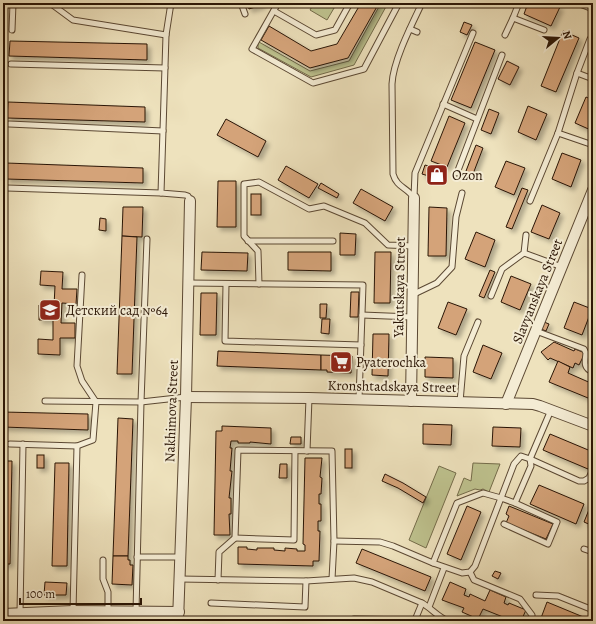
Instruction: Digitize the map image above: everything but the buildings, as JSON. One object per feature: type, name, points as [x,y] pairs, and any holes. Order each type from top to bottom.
[{"type":"street","name":"Slavyanskaya Street","points":[[506,404],[562,266],[589,212],[593,190]]},
{"type":"street","name":"Yakutskaya Street","points":[[411,401],[414,198]]},
{"type":"street","name":"Nakhimova Street","points":[[179,616],[190,201]]},
{"type":"street","name":"Kronshtadskaya Street","points":[[186,397],[359,399],[533,404],[593,426]]},
{"type":"street","points":[[11,616],[73,611],[136,612],[179,616]]},
{"type":"lane","points":[[12,30],[13,3]]},
{"type":"lane","points":[[50,3],[73,20],[166,36]]},
{"type":"lane","points":[[161,193],[164,68],[166,36],[171,3]]},
{"type":"lane","points":[[241,3],[245,14]]},
{"type":"lane","points":[[278,3],[252,50],[314,83],[364,69],[399,3]]},
{"type":"lane","points":[[274,11],[316,35],[334,30],[350,3]]},
{"type":"lane","points":[[414,198],[408,191],[397,184],[393,174],[393,74],[410,29],[422,3]]},
{"type":"lane","points":[[505,35],[519,3]]},
{"type":"lane","points":[[580,4],[593,9]]},
{"type":"lane","points":[[513,18],[544,30]]},
{"type":"lane","points":[[410,29],[418,32]]},
{"type":"lane","points":[[414,198],[415,173],[473,33]]},
{"type":"lane","points":[[530,201],[558,133],[590,39]]},
{"type":"lane","points":[[457,173],[502,55]]},
{"type":"lane","points":[[11,64],[164,68]]},
{"type":"lane","points":[[578,73],[593,79]]},
{"type":"lane","points":[[443,104],[477,119]]},
{"type":"lane","points":[[10,124],[163,131]]},
{"type":"lane","points":[[558,133],[593,145]]},
{"type":"lane","points":[[259,284],[258,251],[244,236],[244,184],[259,182],[309,209],[324,206],[365,223],[388,245],[413,246]]},
{"type":"lane","points":[[7,188],[161,193],[185,195],[188,196],[190,201]]},
{"type":"lane","points":[[412,295],[437,283],[452,267],[456,217],[462,192]]},
{"type":"lane","points":[[491,296],[502,269],[524,253],[526,236]]},
{"type":"lane","points":[[136,612],[140,402],[148,239]]},
{"type":"lane","points":[[248,241],[334,241]]},
{"type":"lane","points":[[524,253],[562,266]]},
{"type":"lane","points":[[10,444],[77,446],[93,440],[96,402],[82,381],[77,366],[82,275]]},
{"type":"lane","points":[[188,283],[363,285],[359,399]]},
{"type":"lane","points":[[226,284],[225,341],[361,345]]},
{"type":"lane","points":[[362,315],[412,317]]},
{"type":"lane","points":[[460,402],[464,356],[478,322]]},
{"type":"lane","points":[[536,331],[584,349],[586,353],[584,364],[588,370],[593,372]]},
{"type":"lane","points":[[45,401],[140,402],[186,397]]},
{"type":"lane","points":[[307,451],[309,398]]},
{"type":"lane","points":[[515,503],[531,466],[530,459],[552,410]]},
{"type":"lane","points":[[11,616],[23,444]]},
{"type":"lane","points":[[73,611],[77,446]]},
{"type":"lane","points":[[235,538],[238,450],[332,451],[334,541],[332,580]]},
{"type":"lane","points":[[218,580],[219,552],[235,538],[294,540],[295,451]]},
{"type":"lane","points":[[334,541],[380,542],[444,568],[462,573],[470,572],[475,566],[514,464],[521,456],[584,481],[589,478],[593,470]]},
{"type":"lane","points":[[433,563],[457,503],[482,493],[515,503],[557,522],[548,544],[504,524]]},
{"type":"lane","points":[[584,550],[593,552]]},
{"type":"lane","points":[[137,557],[181,557]]},
{"type":"lane","points":[[103,560],[103,579],[108,592],[108,612]]},
{"type":"lane","points":[[429,607],[444,568]]},
{"type":"lane","points":[[470,572],[474,580],[520,599],[532,614],[532,621]]},
{"type":"lane","points":[[180,579],[306,581],[354,578],[372,582],[422,603],[443,619],[448,621]]},
{"type":"lane","points":[[211,603],[305,607],[306,581]]},
{"type":"lane","points":[[536,596],[558,596],[593,610]]},
{"type":"lane","points":[[354,618],[371,620],[415,620],[422,603]]},
{"type":"green space","points":[[314,3],[337,3],[327,20],[310,10]]},
{"type":"green space","points":[[381,3],[388,3],[354,65],[311,77],[258,48],[259,42],[310,71],[349,61]]},
{"type":"green space","points":[[473,463],[500,464],[489,492],[483,489],[475,489],[457,496],[464,478],[471,481]]},
{"type":"green space","points":[[439,466],[456,473],[426,548],[409,540]]},
{"type":"place","name":"Ozon","points":[[437,175]]},
{"type":"place","name":"Детский сад №64","points":[[50,310]]},
{"type":"place","name":"Pyaterochka","points":[[341,362]]}]
